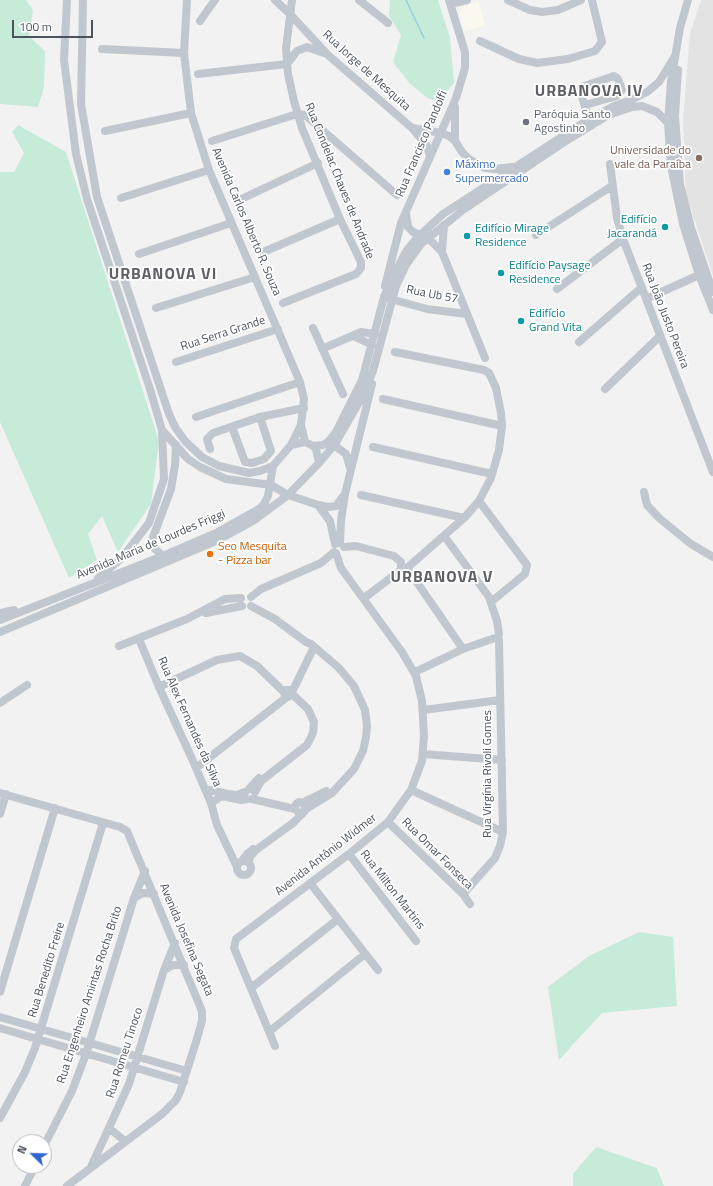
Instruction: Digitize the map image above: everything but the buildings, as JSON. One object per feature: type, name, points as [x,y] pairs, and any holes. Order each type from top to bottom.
[{"type":"street","points":[[67,0],[64,60],[76,154],[87,199],[150,389],[162,430],[164,479],[149,523],[142,535],[122,558],[93,582]]},
{"type":"street","points":[[82,0],[81,104],[97,197],[169,414],[175,427],[196,452],[219,466],[249,473],[260,472],[273,466],[291,445],[301,425]]},
{"type":"street","name":"Avenida Carlos Alberto R. Souza","points":[[188,0],[184,53],[191,113],[209,170],[300,382],[303,391],[304,408],[301,425]]},
{"type":"street","points":[[200,20],[215,0]]},
{"type":"street","name":"Rua Jorge de Mesquita","points":[[275,0],[328,55],[412,128],[426,146],[430,156]]},
{"type":"street","name":"Rua Condelac Chaves de Andrade","points":[[283,303],[356,274],[362,268],[361,262],[340,219],[307,139],[290,87],[286,38],[292,0]]},
{"type":"street","points":[[358,0],[388,23]]},
{"type":"street","points":[[450,2],[462,0]]},
{"type":"street","points":[[508,0],[534,11],[542,12],[558,10],[581,0]]},
{"type":"street","points":[[518,0],[534,11]]},
{"type":"street","points":[[480,41],[519,59],[537,63],[568,59],[595,51],[602,42],[592,0]]},
{"type":"street","points":[[688,0],[680,28],[675,56],[668,123],[671,166],[677,202],[699,275],[713,310]]},
{"type":"street","points":[[693,0],[685,26],[677,82],[675,116],[677,164],[684,203],[713,292]]},
{"type":"street","name":"Rua Francisco Pandolfi","points":[[388,298],[385,286],[396,239],[430,156],[456,98],[465,60],[462,39],[450,2]]},
{"type":"street","points":[[198,74],[287,64],[297,52],[307,48],[328,55]]},
{"type":"street","points":[[102,50],[184,53]]},
{"type":"street","points":[[424,236],[444,225],[516,166],[589,118],[647,92],[659,82],[675,56]]},
{"type":"street","points":[[585,105],[617,96],[622,90],[618,79],[614,76],[581,87],[580,91],[589,118]]},
{"type":"street","points":[[455,141],[454,118],[456,98]]},
{"type":"street","points":[[388,298],[424,236],[443,214],[494,185],[597,122],[620,110],[642,106],[657,112],[668,123]]},
{"type":"street","points":[[105,131],[191,113]]},
{"type":"street","points":[[212,141],[298,114],[305,115],[397,195]]},
{"type":"street","points":[[307,139],[320,127]]},
{"type":"street","name":"Rua Jorge de Mesquita","points":[[412,128],[441,132]]},
{"type":"street","points":[[441,132],[455,141],[469,159],[485,168],[495,169],[516,166]]},
{"type":"street","points":[[237,201],[318,163]]},
{"type":"street","name":"Rua João Justo Pereira","points":[[610,164],[617,218],[623,239],[713,472]]},
{"type":"street","points":[[485,168],[494,185]]},
{"type":"street","points":[[121,198],[209,170]]},
{"type":"street","points":[[536,234],[612,186]]},
{"type":"street","points":[[406,213],[408,227],[413,232],[424,236],[442,252]]},
{"type":"street","points":[[261,253],[340,219]]},
{"type":"street","points":[[139,254],[231,223]]},
{"type":"street","points":[[444,225],[442,252],[485,358]]},
{"type":"street","points":[[558,289],[623,239]]},
{"type":"street","points":[[646,299],[699,275]]},
{"type":"street","points":[[156,308],[255,277]]},
{"type":"street","points":[[579,342],[641,288]]},
{"type":"street","name":"Rua Ub 57","points":[[388,298],[427,309],[467,314]]},
{"type":"street","name":"Avenida Maria de Lourdes Friggi","points":[[332,443],[336,432],[354,398],[388,298]]},
{"type":"street","name":"Avenida Maria de Lourdes Friggi","points":[[0,632],[216,540],[253,521],[288,495],[319,463],[361,399],[373,371],[388,298]]},
{"type":"street","points":[[313,328],[343,394]]},
{"type":"street","name":"Rua Serra Grande","points":[[176,362],[278,329]]},
{"type":"street","points":[[322,349],[361,332],[375,334]]},
{"type":"street","points":[[353,336],[372,345]]},
{"type":"street","points":[[606,389],[660,336]]},
{"type":"street","points":[[364,598],[445,537],[464,518],[479,501],[492,474],[499,450],[502,426],[496,388],[491,375],[487,371],[395,352]]},
{"type":"street","points":[[338,549],[345,494],[372,383],[373,371]]},
{"type":"street","points":[[196,417],[300,382]]},
{"type":"street","points":[[383,399],[502,426]]},
{"type":"street","points":[[210,449],[207,443],[209,436],[260,418],[304,408]]},
{"type":"street","points":[[232,427],[244,462],[252,463],[264,460],[271,450],[260,418]]},
{"type":"street","points":[[301,425],[305,442]]},
{"type":"street","points":[[163,556],[153,547],[152,540],[165,508],[175,465],[175,427]]},
{"type":"street","points":[[162,430],[188,459],[206,470],[226,479],[271,485],[288,495],[318,506],[336,506],[345,494]]},
{"type":"street","points":[[291,445],[305,442],[313,446],[316,449],[319,463]]},
{"type":"street","points":[[313,446],[332,443],[346,454],[351,470]]},
{"type":"street","points":[[373,447],[492,474]]},
{"type":"street","points":[[175,465],[188,459]]},
{"type":"street","name":"Avenida Maria de Lourdes Friggi","points":[[0,620],[93,582],[163,556],[216,533],[247,516],[264,504],[271,485],[273,466]]},
{"type":"street","points":[[245,482],[260,486],[268,496]]},
{"type":"street","points":[[644,492],[646,502],[659,518],[691,544],[713,557]]},
{"type":"street","points":[[361,496],[464,518]]},
{"type":"street","points":[[479,501],[527,566],[525,574],[491,602]]},
{"type":"street","points":[[318,506],[330,521],[338,549]]},
{"type":"street","name":"Rua Virgínia Rivoli Gomes","points":[[445,537],[491,602],[498,621],[503,832],[500,846],[495,858],[463,894]]},
{"type":"street","points":[[251,597],[261,589],[322,563],[338,549],[356,546],[397,558],[412,558],[421,556]]},
{"type":"street","name":"Avenida Antônio Widmer","points":[[275,1046],[234,948],[236,939],[349,854],[388,822],[411,790],[422,761],[423,754],[424,736],[422,710],[415,672],[364,598],[341,568],[338,549]]},
{"type":"street","points":[[397,558],[463,649]]},
{"type":"street","points":[[242,602],[246,595],[251,597]]},
{"type":"street","points":[[251,597],[253,601],[251,606]]},
{"type":"street","points":[[119,646],[187,619],[225,599],[242,602],[246,608],[251,606],[275,619],[310,647],[339,674],[352,690],[361,713],[362,735],[356,757],[349,770],[327,791],[300,808],[250,794],[237,795],[205,789]]},
{"type":"street","points":[[0,613],[34,606]]},
{"type":"street","points":[[415,672],[463,649],[498,637]]},
{"type":"street","name":"Rua Alex Fernandes da Silva","points":[[139,639],[211,803],[217,825],[242,863],[256,850],[294,823],[300,808]]},
{"type":"street","points":[[196,768],[289,693],[310,647]]},
{"type":"street","points":[[159,687],[218,660],[240,656],[257,666],[312,714],[314,733],[307,745],[261,781],[250,794],[241,800],[222,796],[211,803]]},
{"type":"street","points":[[0,703],[27,685]]},
{"type":"street","points":[[422,710],[500,700]]},
{"type":"street","points":[[423,754],[502,760]]},
{"type":"street","points":[[411,790],[503,832]]},
{"type":"street","points":[[0,814],[3,794],[103,823]]},
{"type":"street","points":[[0,992],[55,808]]},
{"type":"street","name":"Rua Omar Fonseca","points":[[388,822],[463,894],[470,904]]},
{"type":"street","name":"Avenida Josefina Segata","points":[[68,1186],[172,1104],[179,1095],[184,1082],[200,1030],[202,1014],[199,1002],[184,965],[128,833],[123,828],[103,823]]},
{"type":"street","name":"Rua Benedito Freire","points":[[0,1118],[25,1072],[42,1028],[103,823]]},
{"type":"street","name":"Rua Milton Martins","points":[[349,854],[416,941]]},
{"type":"street","name":"Rua Engenheiro Amintas Rocha Brito","points":[[50,1134],[72,1090],[86,1054],[134,898],[145,871]]},
{"type":"street","points":[[310,883],[378,970]]},
{"type":"street","points":[[134,898],[143,893],[154,894]]},
{"type":"street","points":[[251,988],[338,919]]},
{"type":"street","name":"Rua Romeu Tinoco","points":[[90,1168],[97,1151],[110,1129],[124,1099],[135,1068],[164,970],[175,943]]},
{"type":"street","points":[[270,1031],[365,954]]},
{"type":"street","points":[[164,970],[174,965],[184,965]]},
{"type":"street","points":[[0,1017],[187,1071]]},
{"type":"street","points":[[0,1028],[184,1082]]},
{"type":"street","points":[[110,1129],[125,1142]]},
{"type":"street","points":[[25,1186],[31,1174]]},
{"type":"shaded area","name":"Universidade do vale da Paraíba","points":[[701,0],[713,0],[713,276],[686,194],[683,121],[690,33]]},
{"type":"shaded area","points":[[478,1],[485,25],[465,32],[460,14],[461,10],[464,6]]},
{"type":"green space","points":[[0,0],[26,0],[33,10],[29,36],[45,51],[44,87],[38,107],[0,104]]},
{"type":"green space","points":[[390,0],[438,0],[450,38],[454,83],[439,101],[429,99],[410,84],[393,62],[401,35],[389,16]]},
{"type":"green space","points":[[18,125],[66,152],[159,441],[151,504],[118,552],[102,516],[88,534],[97,560],[69,578],[0,422],[0,172],[14,172],[24,153],[12,132]]},
{"type":"green space","points":[[639,932],[673,937],[677,1006],[602,1013],[559,1060],[548,987],[589,956]]},
{"type":"green space","points":[[596,1147],[657,1168],[664,1186],[573,1186],[573,1174]]},
{"type":"waterway","points":[[406,0],[424,38]]},
{"type":"place","name":"Paróquia Santo Agostinho","points":[[526,122]]},
{"type":"place","name":"Universidade do vale da Paraíba","points":[[699,158]]},
{"type":"place","name":"Máximo Supermercado","points":[[447,172]]},
{"type":"place","name":"Edifício Jacarandá","points":[[665,227]]},
{"type":"place","name":"Edifício Mirage Residence","points":[[467,236]]},
{"type":"place","name":"Edifício Paysage Residence","points":[[501,273]]},
{"type":"place","name":"Edifício Grand Vita","points":[[521,321]]},
{"type":"place","name":"Seo Mesquita - Pizza bar","points":[[210,554]]},
{"type":"district","name":"URBANOVA IV","points":[[589,92]]},
{"type":"district","name":"URBANOVA VI","points":[[163,275]]},
{"type":"district","name":"URBANOVA V","points":[[442,578]]}]
